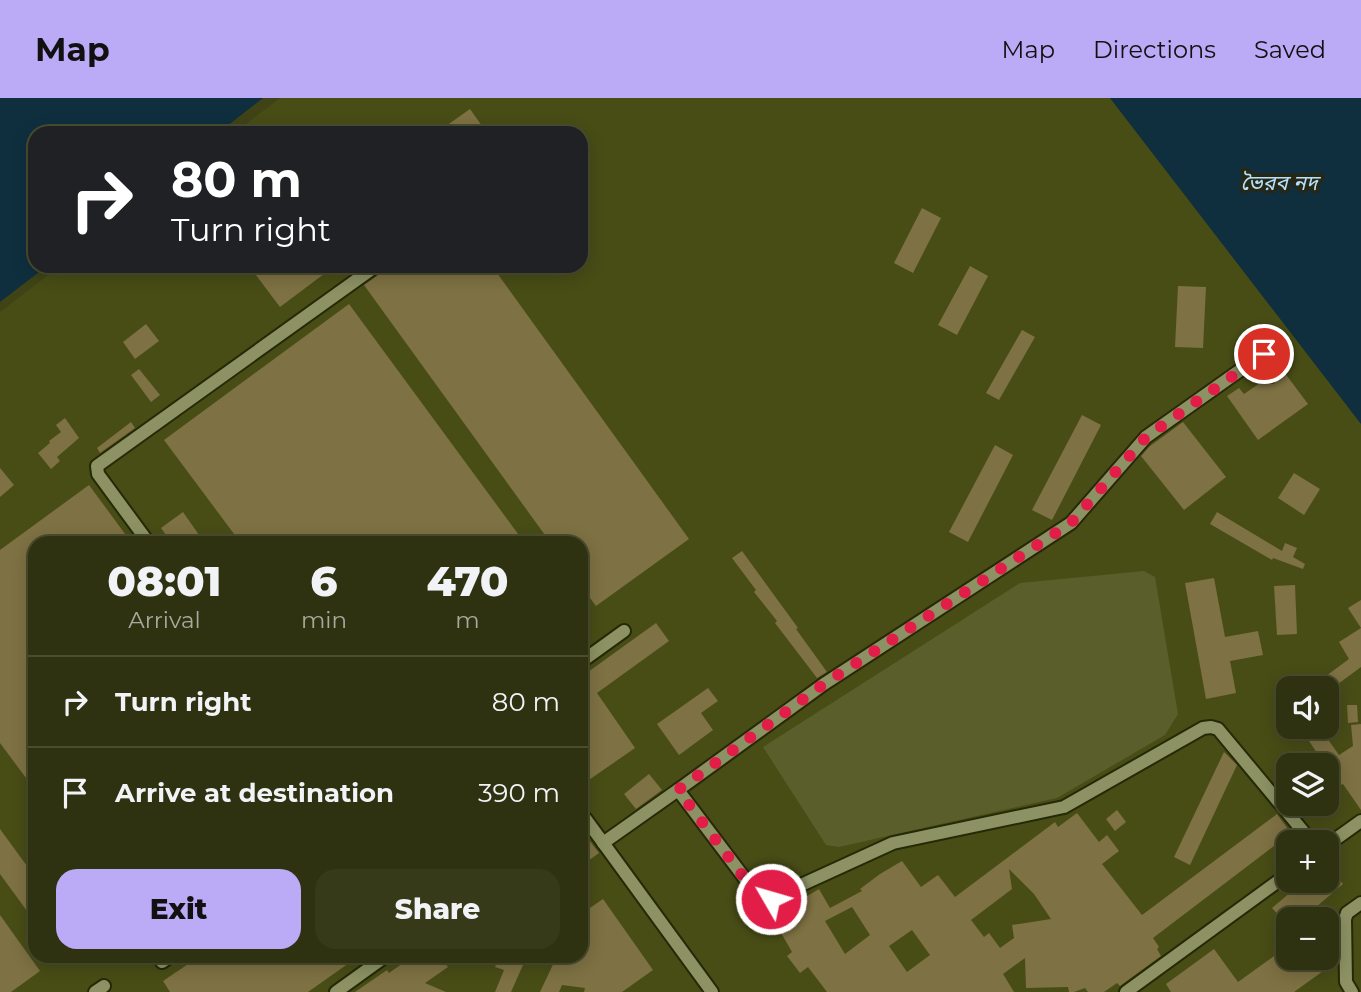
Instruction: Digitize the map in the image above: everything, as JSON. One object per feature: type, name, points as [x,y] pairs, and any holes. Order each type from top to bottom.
[{"type":"street","points":[[144,536],[98,474],[97,466],[366,273]]},
{"type":"street","points":[[603,843],[824,684],[1071,523],[1146,437],[1264,354]]},
{"type":"street","points":[[588,657],[624,631]]},
{"type":"street","points":[[678,790],[761,900],[766,901],[893,843],[1064,807],[1203,728],[1218,729],[1302,830]]},
{"type":"street","points":[[1339,837],[1361,821]]},
{"type":"street","points":[[588,822],[712,992]]},
{"type":"street","points":[[1126,992],[1276,883]]},
{"type":"street","points":[[1352,992],[1346,982],[1345,919],[1347,913],[1361,903]]},
{"type":"street","points":[[336,992],[376,963]]},
{"type":"shaded area","points":[[280,98],[1110,98],[1361,424],[1361,992],[0,992],[0,312],[51,273],[588,273],[588,126],[243,126]]},
{"type":"shaded area","points":[[1144,571],[1155,577],[1178,714],[1165,735],[1057,798],[839,847],[826,845],[763,747],[1020,583]]},
{"type":"water","points":[[0,98],[263,98],[227,126],[28,126],[28,273],[38,273],[0,302]]},
{"type":"water","name":"ভৈরব নদ","points":[[1110,98],[1361,98],[1361,424]]},
{"type":"building","points":[[470,109],[482,126],[446,126]]},
{"type":"building","points":[[922,208],[941,218],[913,273],[894,263]]},
{"type":"building","points":[[970,266],[988,276],[957,335],[938,325]]},
{"type":"building","points":[[254,273],[323,273],[324,274],[280,307]]},
{"type":"building","points":[[381,273],[497,273],[689,539],[596,606],[588,595],[588,536],[546,536],[364,285]]},
{"type":"building","points":[[1178,286],[1206,287],[1203,348],[1175,347]]},
{"type":"building","points":[[349,304],[520,536],[236,536],[164,440]]},
{"type":"building","points":[[146,324],[159,341],[135,359],[123,342]]},
{"type":"building","points":[[1022,330],[1035,337],[999,400],[986,393]]},
{"type":"building","points":[[1281,368],[1308,404],[1258,440],[1227,396],[1239,388],[1244,394],[1260,383],[1274,384]]},
{"type":"building","points":[[139,369],[160,395],[151,402],[131,375]]},
{"type":"building","points":[[1082,415],[1101,425],[1052,520],[1032,510]]},
{"type":"building","points":[[65,418],[79,438],[57,457],[60,461],[51,469],[38,453],[61,432],[56,425]]},
{"type":"building","points":[[131,422],[135,428],[100,453],[97,448]]},
{"type":"building","points":[[1183,422],[1226,477],[1184,510],[1141,456],[1150,446]]},
{"type":"building","points":[[995,445],[1013,455],[968,542],[949,532]]},
{"type":"building","points":[[0,468],[14,485],[0,497]]},
{"type":"building","points":[[1294,473],[1320,489],[1304,515],[1278,498]]},
{"type":"building","points":[[89,485],[127,536],[28,536],[28,781],[0,743],[0,550]]},
{"type":"building","points":[[183,512],[200,536],[167,536],[161,528]]},
{"type":"building","points":[[1217,512],[1282,551],[1285,543],[1297,548],[1293,557],[1305,564],[1303,569],[1273,558],[1272,560],[1210,524]]},
{"type":"building","points":[[742,551],[827,672],[817,678],[775,623],[777,621],[732,558]]},
{"type":"building","points":[[1214,578],[1225,637],[1258,631],[1263,655],[1230,661],[1236,693],[1206,699],[1185,583]]},
{"type":"building","points":[[1295,585],[1297,634],[1277,635],[1274,586]]},
{"type":"building","points":[[1361,600],[1361,628],[1348,608]]},
{"type":"building","points":[[656,623],[669,641],[597,693],[635,748],[588,781],[588,672]]},
{"type":"building","points":[[1361,628],[1361,667],[1339,683],[1339,676],[1326,676],[1349,659],[1339,642]]},
{"type":"building","points":[[708,688],[718,701],[701,713],[713,730],[679,755],[657,724]]},
{"type":"building","points":[[1347,705],[1357,705],[1358,722],[1348,723]]},
{"type":"building","points":[[1361,724],[1361,810],[1343,784],[1339,782],[1339,755],[1353,746],[1351,725]]},
{"type":"building","points":[[1308,739],[1328,739],[1338,753],[1317,753]]},
{"type":"building","points":[[1224,752],[1237,765],[1190,865],[1174,857]]},
{"type":"building","points":[[649,774],[662,790],[636,809],[624,794]]},
{"type":"building","points":[[1117,810],[1126,822],[1115,831],[1106,819]]},
{"type":"building","points":[[1077,813],[1099,842],[1107,835],[1119,851],[1102,864],[1142,915],[1276,815],[1289,830],[1276,830],[1276,844],[1153,938],[1161,956],[1120,986],[1117,983],[1104,992],[1088,992],[1085,988],[1069,992],[1068,987],[1026,988],[1025,958],[1003,974],[1014,992],[827,992],[808,967],[800,973],[787,956],[792,952],[772,917],[819,889],[830,908],[862,891],[860,889],[902,861],[921,887],[938,875],[955,897],[1055,822],[1058,827]],"holes":[[[1009,869],[1034,894],[1051,919],[1012,925],[1014,938],[1000,948],[989,933],[984,937],[971,920],[1012,889]],[[852,907],[870,935],[845,954],[825,921]],[[912,930],[930,955],[907,972],[889,946]]]},
{"type":"building","points":[[0,829],[28,867],[28,912],[0,874]]},
{"type":"building","points":[[588,841],[599,853],[588,861]]},
{"type":"building","points":[[1290,893],[1332,893],[1316,907],[1276,907],[1276,912],[1272,908]]},
{"type":"building","points":[[603,899],[653,970],[622,992],[584,992],[585,988],[562,985],[559,992],[540,992],[554,963],[588,963],[588,909]]},
{"type":"building","points":[[0,915],[28,954],[28,963],[34,963],[40,971],[11,992],[0,992]]},
{"type":"building","points":[[1214,949],[1238,982],[1276,955],[1276,970],[1325,970],[1294,992],[1171,992],[1166,984]]},
{"type":"building","points":[[190,963],[349,963],[308,992],[170,992],[163,981]]},
{"type":"building","points":[[403,963],[445,963],[448,967],[425,983],[446,992],[355,992],[387,970],[389,973]]},
{"type":"building","points":[[497,963],[524,963],[511,992],[495,992],[504,970],[495,967]]},
{"type":"route","points":[[771,899],[761,900],[678,790],[824,684],[1071,523],[1146,437],[1264,354]]}]
